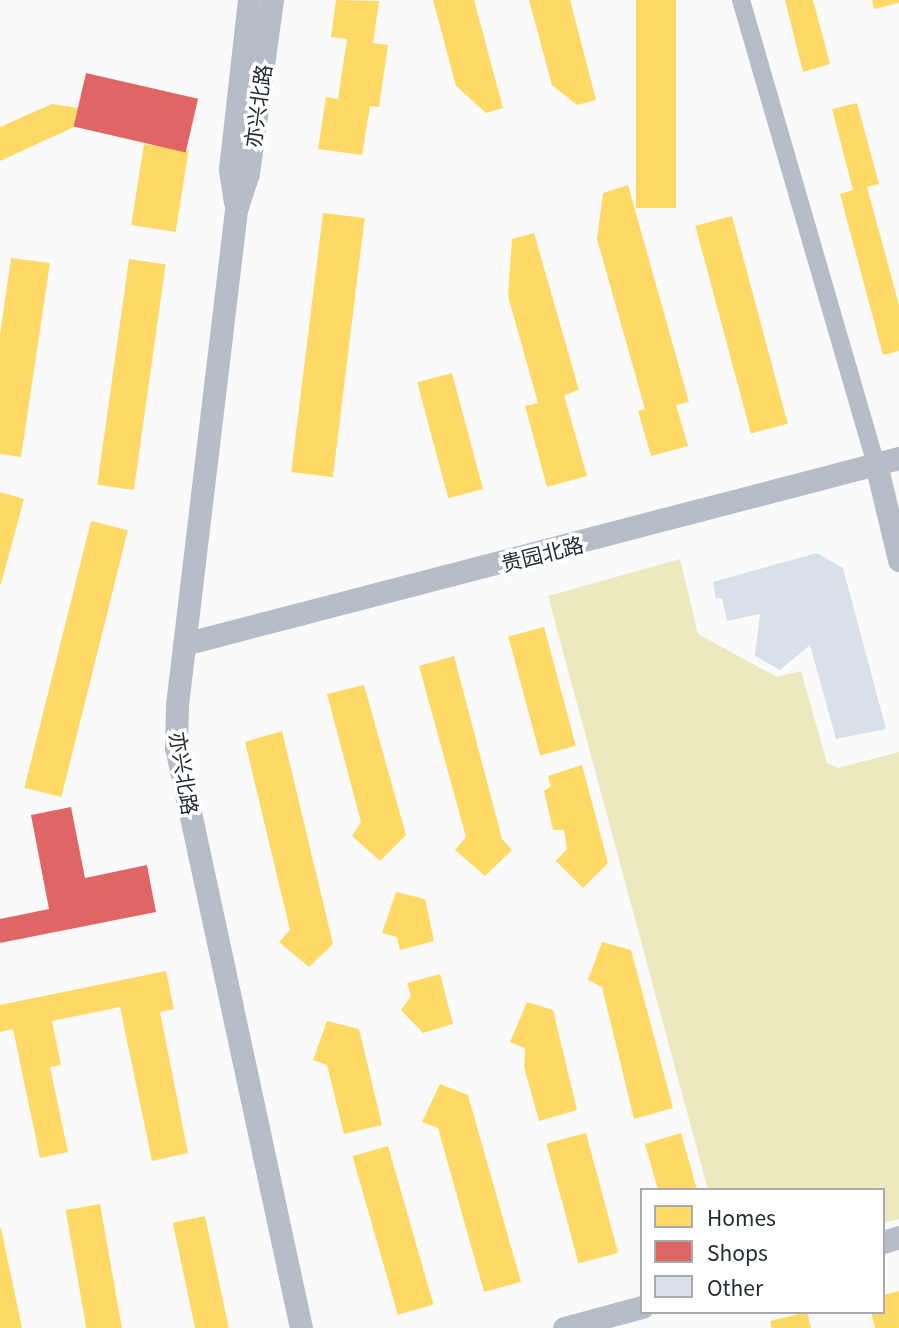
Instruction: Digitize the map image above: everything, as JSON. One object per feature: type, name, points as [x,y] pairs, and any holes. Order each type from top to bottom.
[{"type":"street","name":"亦兴北路","points":[[236,210],[230,169],[249,0]]},
{"type":"street","name":"亦兴北路","points":[[272,0],[248,173],[236,210],[184,644],[176,747],[301,1328]]},
{"type":"street","points":[[741,0],[876,464],[899,560]]},
{"type":"street","name":"贵园北路","points":[[184,644],[899,458]]},
{"type":"street","points":[[564,1328],[640,1308]]},
{"type":"shaded area","points":[[680,559],[698,634],[777,677],[801,671],[827,763],[838,768],[899,752],[899,1219],[885,1222],[885,1188],[707,1188],[548,596]]},
{"type":"building: Homes","points":[[336,0],[379,1],[373,43],[388,45],[379,107],[370,106],[362,155],[318,149],[326,97],[338,99],[347,39],[331,37]]},
{"type":"building: Homes","points":[[433,0],[474,0],[503,108],[486,113],[456,86]]},
{"type":"building: Homes","points":[[529,0],[570,0],[596,100],[577,105],[552,85]]},
{"type":"building: Homes","points":[[636,0],[676,0],[676,208],[636,208]]},
{"type":"building: Homes","points":[[785,0],[813,0],[830,64],[803,72]]},
{"type":"building: Homes","points":[[872,0],[899,0],[899,3],[874,9]]},
{"type":"building: Homes","points":[[857,103],[879,184],[867,187],[899,305],[899,351],[883,355],[840,194],[853,190],[832,109]]},
{"type":"building: Homes","points":[[52,104],[78,108],[74,127],[0,161],[0,127]]},
{"type":"building: Homes","points":[[144,144],[188,151],[176,232],[131,225]]},
{"type":"building: Homes","points":[[628,185],[689,402],[676,405],[688,446],[651,456],[638,411],[645,409],[597,239],[603,193]]},
{"type":"building: Homes","points":[[323,213],[365,218],[333,477],[291,472]]},
{"type":"building: Homes","points":[[732,216],[788,424],[751,434],[695,226]]},
{"type":"building: Homes","points":[[534,233],[579,390],[564,395],[587,476],[547,487],[525,406],[538,403],[508,296],[512,239]]},
{"type":"building: Homes","points":[[11,258],[50,263],[21,457],[0,454],[0,335]]},
{"type":"building: Homes","points":[[129,259],[166,264],[134,490],[97,485]]},
{"type":"building: Homes","points":[[452,373],[483,489],[448,498],[417,382]]},
{"type":"building: Homes","points":[[0,492],[24,499],[1,584],[0,584]]},
{"type":"building: Homes","points":[[91,521],[128,530],[61,797],[24,788]]},
{"type":"building: Homes","points":[[544,627],[576,746],[540,755],[508,637]]},
{"type":"building: Homes","points":[[454,656],[502,839],[512,850],[485,876],[455,850],[466,837],[419,666]]},
{"type":"building: Homes","points":[[364,685],[406,835],[380,861],[352,836],[361,822],[327,694]]},
{"type":"building: Homes","points":[[282,731],[333,944],[309,967],[279,942],[290,930],[245,742]]},
{"type":"building: Homes","points":[[582,765],[608,863],[583,888],[556,861],[567,849],[564,830],[553,830],[544,791],[551,786],[548,776]]},
{"type":"building: Homes","points":[[396,892],[425,899],[434,941],[400,950],[397,937],[382,933]]},
{"type":"building: Homes","points":[[602,942],[631,950],[673,1108],[634,1119],[602,987],[588,980]]},
{"type":"building: Homes","points":[[166,971],[174,1009],[160,1012],[188,1153],[152,1161],[120,1007],[52,1021],[61,1065],[50,1067],[68,1152],[40,1158],[13,1029],[0,1032],[0,1005]]},
{"type":"building: Homes","points":[[440,974],[453,1024],[423,1033],[401,1010],[411,996],[407,983]]},
{"type":"building: Homes","points":[[527,1002],[553,1010],[577,1110],[539,1121],[524,1067],[525,1048],[510,1042]]},
{"type":"building: Homes","points":[[327,1021],[359,1029],[382,1125],[344,1134],[327,1065],[313,1060]]},
{"type":"building: Homes","points":[[440,1084],[468,1095],[521,1282],[484,1292],[438,1128],[422,1122]]},
{"type":"building: Homes","points":[[586,1133],[618,1253],[578,1263],[546,1144]]},
{"type":"building: Homes","points":[[681,1133],[696,1188],[657,1188],[645,1144]]},
{"type":"building: Homes","points":[[388,1146],[433,1305],[398,1315],[352,1156]]},
{"type":"building: Homes","points":[[100,1204],[122,1328],[86,1328],[66,1210]]},
{"type":"building: Homes","points":[[205,1216],[229,1328],[195,1328],[173,1223]]},
{"type":"building: Homes","points":[[1,1228],[22,1328],[0,1328]]},
{"type":"building: Homes","points":[[899,1291],[899,1328],[875,1328],[872,1314],[885,1314],[885,1294]]},
{"type":"building: Homes","points":[[808,1314],[811,1328],[771,1328],[770,1321]]},
{"type":"building: Shops","points":[[86,73],[198,99],[186,152],[74,127]]},
{"type":"building: Shops","points":[[71,807],[85,878],[147,865],[156,912],[0,943],[0,919],[49,909],[31,815]]},
{"type":"building: Other","points":[[817,553],[843,568],[886,729],[836,739],[810,645],[780,670],[755,656],[760,614],[727,621],[722,598],[716,599],[713,582]]}]
